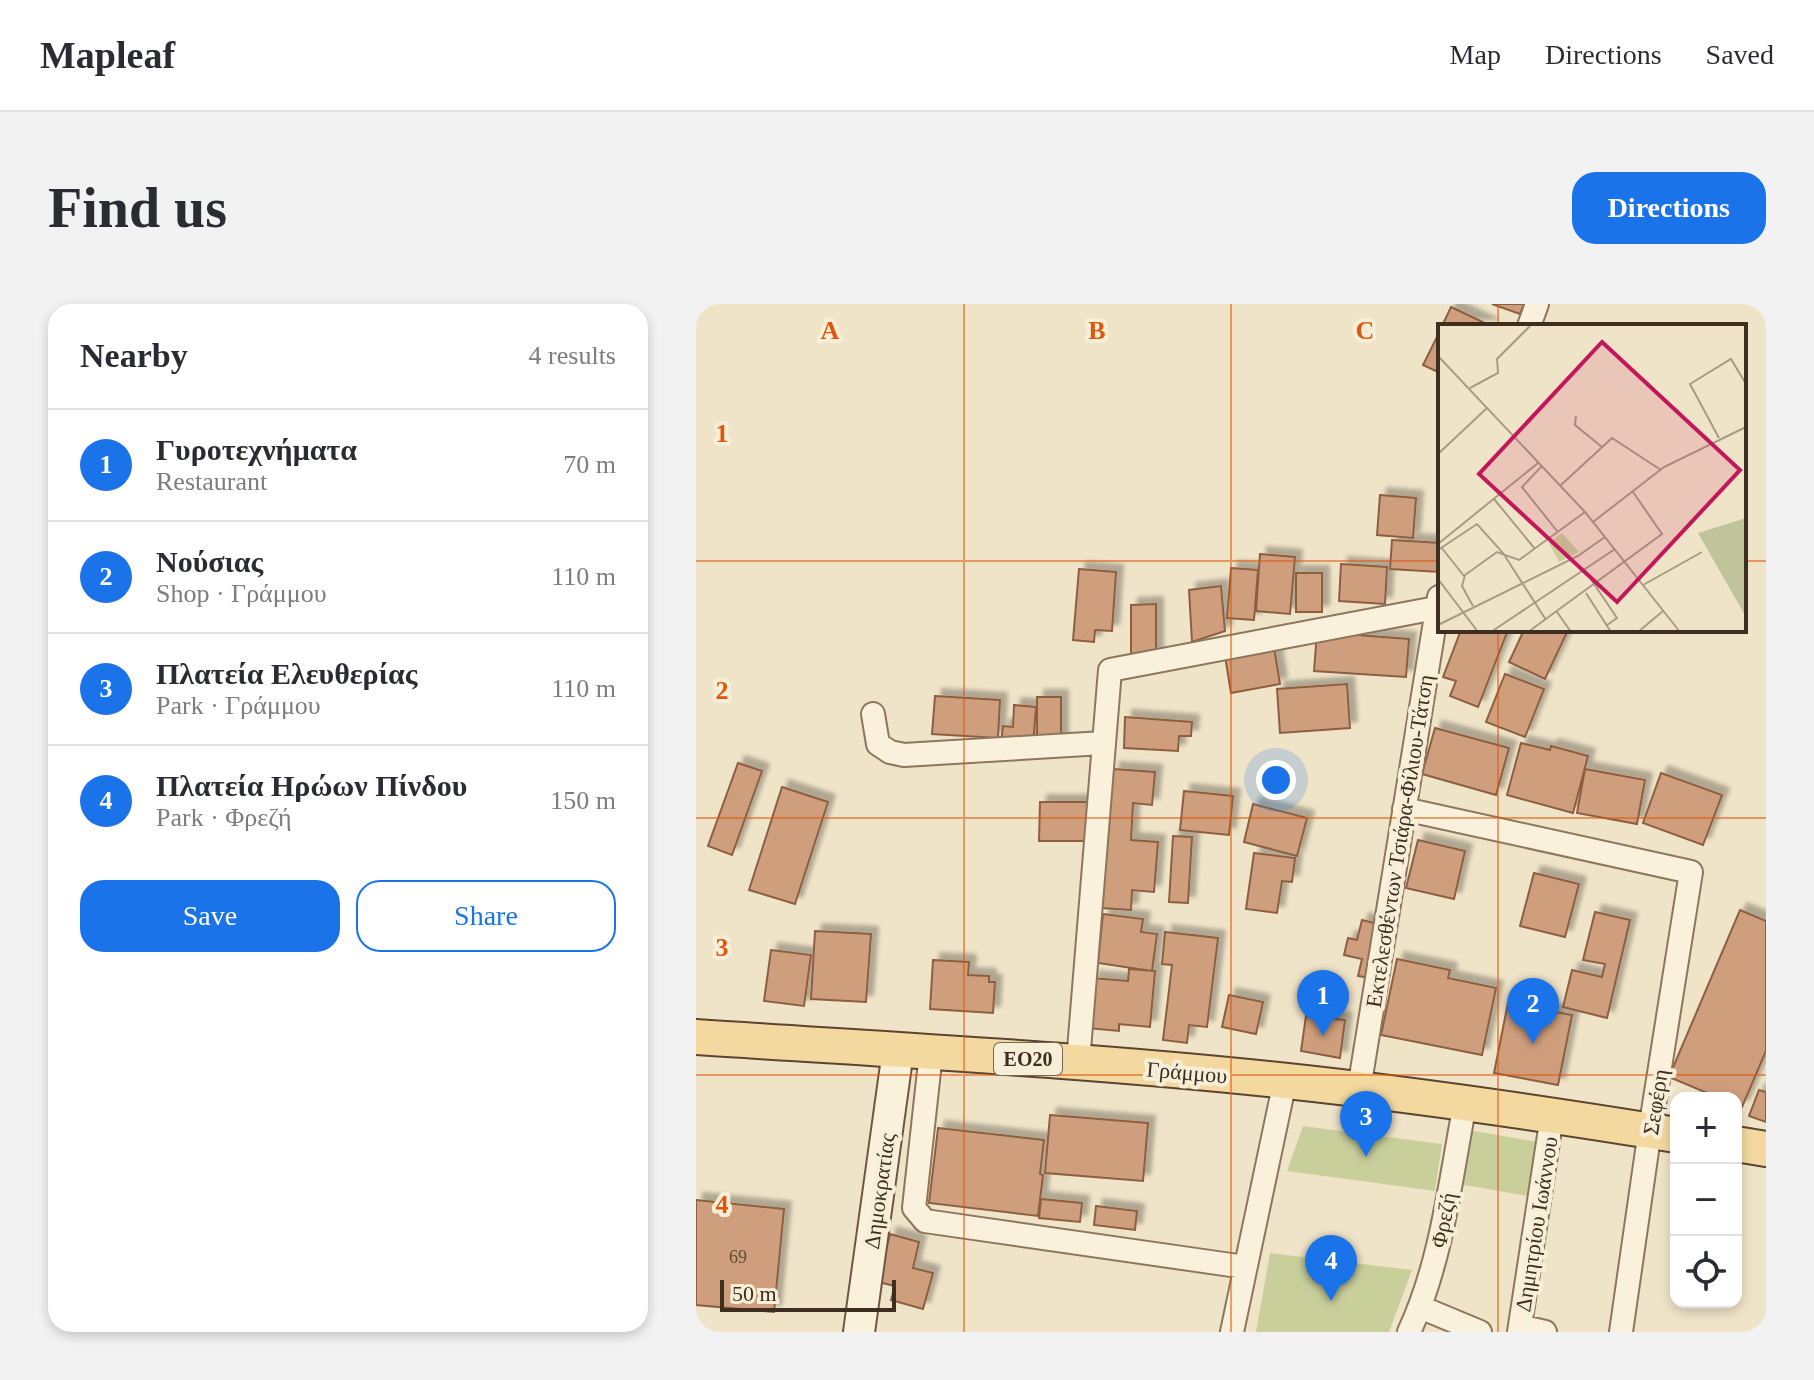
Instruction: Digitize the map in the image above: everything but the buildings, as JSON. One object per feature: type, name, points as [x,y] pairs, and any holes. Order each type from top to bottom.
[{"type":"main road","name":"Γράμμου","points":[[696,1037],[1078,1062],[1285,1081],[1663,1132]]},
{"type":"main road","points":[[1742,1145],[1766,1149]]},
{"type":"street","points":[[1530,324],[1537,304]]},
{"type":"street","points":[[1078,1062],[1110,670],[1438,600]]},
{"type":"street","name":"Εκτελεσθέντων Τσιάρα-Φίλιου-Τάτση","points":[[1359,1089],[1438,600]]},
{"type":"street","points":[[873,714],[878,744],[890,752],[904,755],[1103,743]]},
{"type":"street","name":"Σεφέρη","points":[[1404,809],[1691,872],[1663,1132],[1621,1332]]},
{"type":"street","points":[[914,1052],[914,1208],[925,1221],[1245,1267]]},
{"type":"street","name":"Δημοκρατίας","points":[[859,1332],[914,1052]]},
{"type":"street","points":[[1232,1332],[1285,1081]]},
{"type":"street","name":"Φρεζή","points":[[1409,1332],[1433,1270],[1465,1104]]},
{"type":"street","name":"Δημητρίου Ιωάννου","points":[[1519,1329],[1552,1116]]},
{"type":"street","points":[[1420,1307],[1480,1332]]},
{"type":"street","points":[[1519,1329],[1545,1332]]},
{"type":"green space","points":[[1303,1126],[1442,1144],[1435,1191],[1287,1171]]},
{"type":"green space","points":[[1469,1130],[1538,1142],[1528,1196],[1459,1184]]},
{"type":"green space","points":[[1270,1253],[1412,1270],[1389,1332],[1256,1332]]},
{"type":"place","name":"Γυροτεχνήματα","points":[[1323,1036]]},
{"type":"place","name":"Νούσιας","points":[[1533,1044]]},
{"type":"place","name":"Πλατεία Ελευθερίας","points":[[1366,1157]]},
{"type":"place","name":"Πλατεία Ηρώων Πίνδου","points":[[1331,1301]]}]
